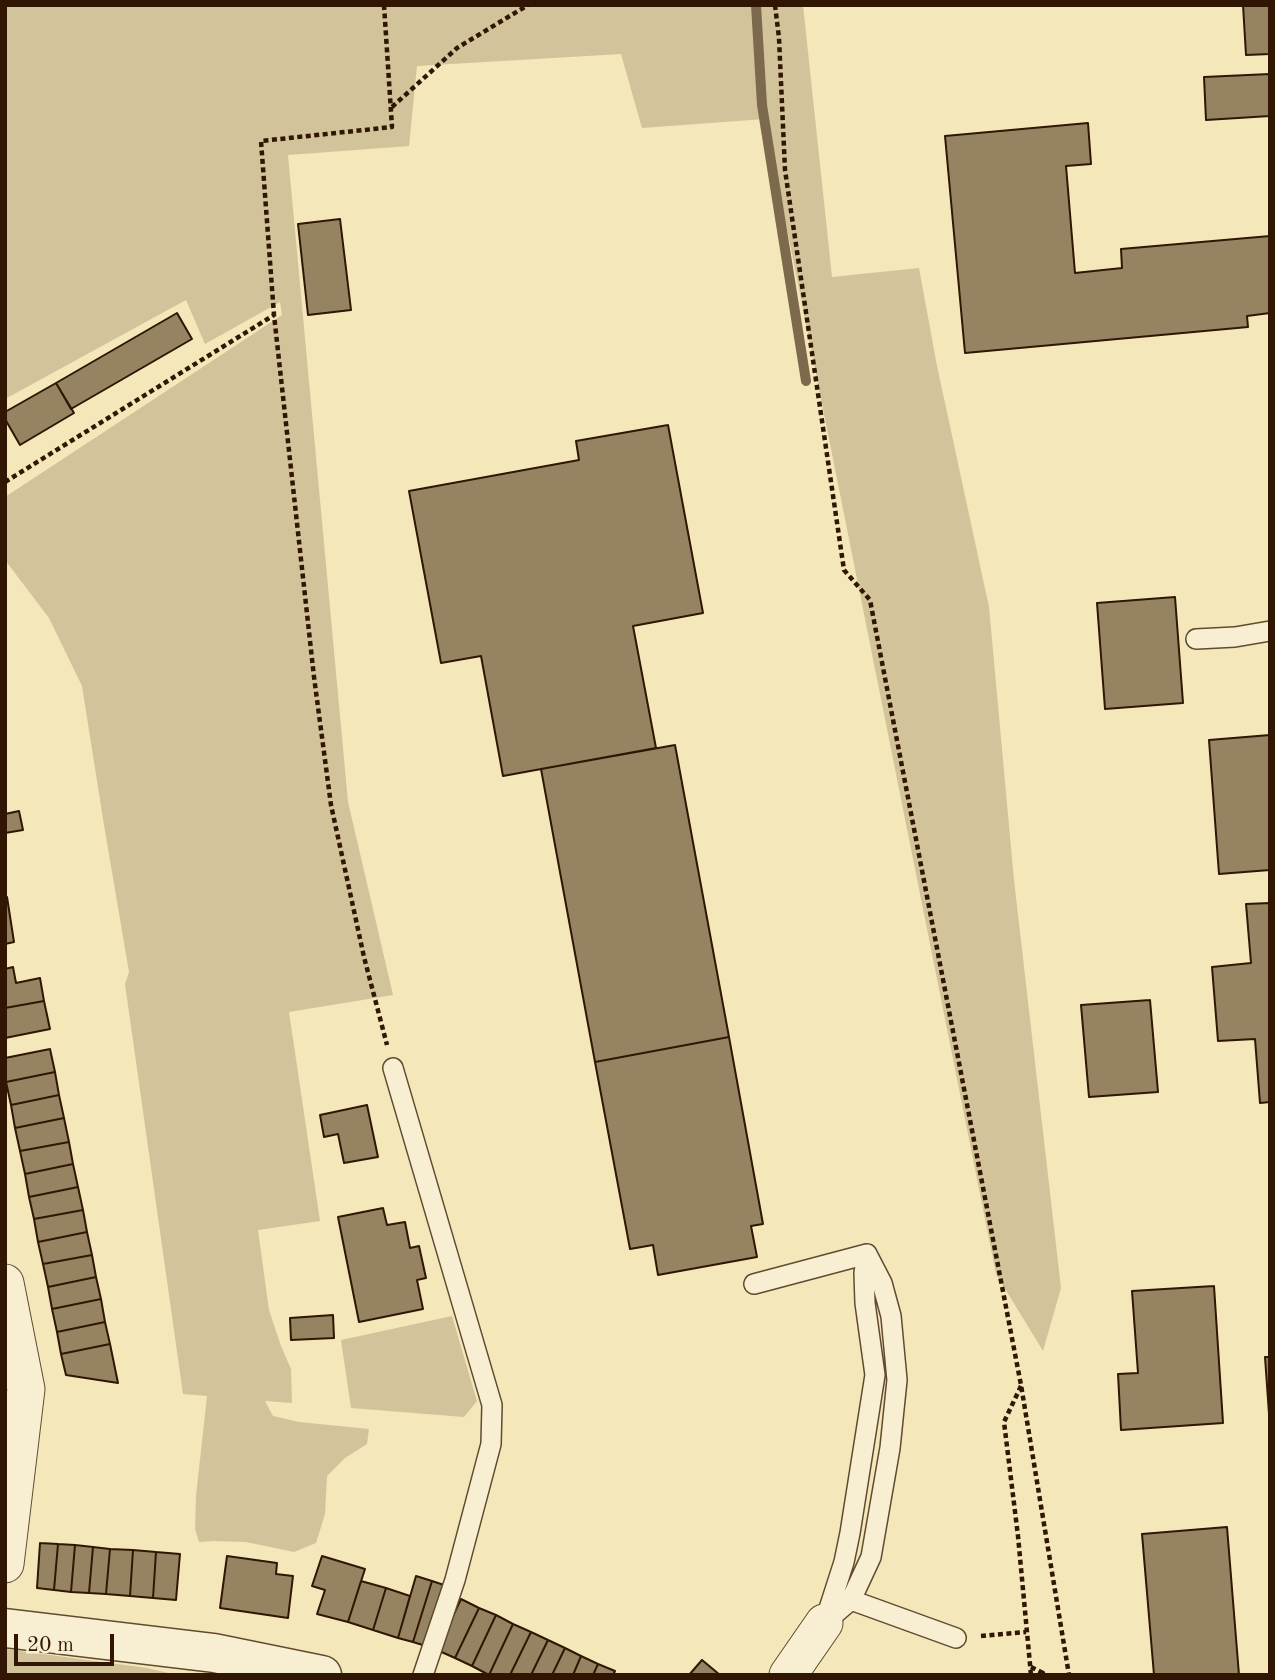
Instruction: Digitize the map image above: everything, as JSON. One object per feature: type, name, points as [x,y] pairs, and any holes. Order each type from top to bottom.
[{"type":"street","points":[[5,1283],[26,1389],[5,1564]]},
{"type":"street","points":[[788,1675],[837,1612]]},
{"type":"street","points":[[5,1628],[214,1653],[322,1675]]},
{"type":"lane","points":[[1196,639],[1235,638],[1270,631]]},
{"type":"lane","points":[[393,1068],[492,1405],[488,1456],[455,1580],[423,1675]]},
{"type":"lane","points":[[754,1284],[867,1254]]},
{"type":"lane","points":[[837,1612],[875,1375],[865,1303],[864,1273],[867,1254]]},
{"type":"lane","points":[[837,1612],[872,1557],[890,1448],[897,1380],[891,1316],[882,1283],[867,1254]]},
{"type":"lane","points":[[837,1612],[956,1638]]},
{"type":"path","points":[[384,5],[392,127],[261,141],[274,315],[331,805],[364,957],[393,1068]]},
{"type":"path","points":[[392,107],[457,48],[528,5]]},
{"type":"path","points":[[775,5],[785,170],[844,570],[870,600],[1021,1385],[1069,1675]]},
{"type":"path","points":[[5,482],[274,315]]},
{"type":"path","points":[[1021,1385],[1004,1422],[1031,1675]]},
{"type":"path","points":[[956,1638],[1026,1632]]},
{"type":"path","points":[[1030,1667],[1043,1675]]},
{"type":"shaded area","points":[[5,5],[803,5],[832,277],[919,268],[937,366],[989,607],[1014,880],[1061,1288],[1043,1351],[996,1274],[765,119],[642,128],[621,54],[417,66],[409,146],[288,155],[348,802],[393,995],[289,1012],[320,1221],[258,1230],[269,1310],[291,1369],[292,1403],[265,1401],[273,1416],[299,1422],[369,1429],[367,1444],[345,1458],[327,1476],[325,1514],[316,1543],[294,1552],[246,1542],[199,1542],[195,1529],[196,1496],[207,1396],[183,1394],[125,984],[129,972],[82,686],[49,618],[5,560],[5,497],[282,315],[280,302],[205,344],[186,300],[5,399]]},
{"type":"shaded area","points":[[452,1316],[477,1401],[464,1417],[351,1408],[341,1340]]},
{"type":"shaded area","points":[[5,1649],[147,1668],[177,1675],[5,1675]]},
{"type":"building","points":[[1243,5],[1270,5],[1270,54],[1246,55]]},
{"type":"building","points":[[1270,74],[1270,116],[1206,120],[1204,77]]},
{"type":"building","points":[[1088,123],[1091,164],[1066,166],[1075,273],[1122,268],[1121,249],[1270,236],[1270,313],[1247,316],[1248,327],[965,353],[945,136]]},
{"type":"building","points":[[340,219],[351,310],[308,315],[298,224]]},
{"type":"building","points":[[177,313],[192,339],[71,409],[56,383]]},
{"type":"building","points":[[56,383],[74,413],[20,445],[5,419],[5,412]]},
{"type":"building","points":[[668,425],[703,613],[633,626],[656,748],[503,776],[481,656],[441,663],[409,491],[579,460],[576,441]]},
{"type":"building","points":[[1175,597],[1183,703],[1105,709],[1097,603]]},
{"type":"building","points":[[1270,735],[1270,870],[1219,874],[1209,740]]},
{"type":"building","points":[[675,745],[729,1037],[595,1062],[541,769]]},
{"type":"building","points":[[19,811],[23,830],[5,833],[5,814]]},
{"type":"building","points":[[5,897],[14,942],[5,944]]},
{"type":"building","points":[[1270,903],[1270,1102],[1260,1103],[1255,1039],[1218,1041],[1212,967],[1251,963],[1246,904]]},
{"type":"building","points":[[13,967],[16,983],[40,978],[44,1001],[5,1008],[5,969]]},
{"type":"building","points":[[1150,1000],[1158,1092],[1089,1097],[1081,1005]]},
{"type":"building","points":[[44,1001],[50,1029],[5,1038],[5,1008]]},
{"type":"building","points":[[729,1037],[763,1224],[751,1226],[757,1257],[658,1275],[653,1245],[630,1249],[595,1062]]},
{"type":"building","points":[[50,1049],[55,1072],[6,1082],[5,1058]]},
{"type":"building","points":[[55,1072],[59,1095],[11,1105],[6,1082]]},
{"type":"building","points":[[59,1095],[64,1118],[15,1128],[11,1105]]},
{"type":"building","points":[[367,1105],[378,1157],[344,1163],[338,1134],[324,1137],[320,1115]]},
{"type":"building","points":[[64,1118],[69,1142],[20,1151],[15,1128]]},
{"type":"building","points":[[69,1142],[73,1164],[25,1174],[20,1151]]},
{"type":"building","points":[[73,1164],[78,1187],[29,1197],[25,1174]]},
{"type":"building","points":[[78,1187],[83,1210],[34,1219],[29,1197]]},
{"type":"building","points":[[383,1208],[387,1225],[405,1222],[410,1248],[419,1246],[426,1278],[417,1280],[423,1309],[359,1322],[338,1217]]},
{"type":"building","points":[[83,1210],[87,1232],[38,1242],[34,1219]]},
{"type":"building","points":[[87,1232],[92,1255],[43,1264],[38,1242]]},
{"type":"building","points":[[92,1255],[96,1277],[48,1287],[43,1264]]},
{"type":"building","points":[[96,1277],[101,1299],[52,1309],[48,1287]]},
{"type":"building","points":[[1214,1286],[1223,1423],[1121,1430],[1118,1374],[1138,1373],[1132,1291]]},
{"type":"building","points":[[101,1299],[105,1322],[57,1332],[52,1309]]},
{"type":"building","points":[[333,1315],[334,1338],[291,1340],[290,1318]]},
{"type":"building","points":[[105,1322],[110,1344],[61,1354],[57,1332]]},
{"type":"building","points":[[110,1344],[118,1383],[66,1375],[61,1354]]},
{"type":"building","points":[[1265,1357],[1270,1357],[1270,1428]]},
{"type":"building","points":[[1227,1527],[1239,1675],[1154,1675],[1142,1534]]},
{"type":"building","points":[[40,1543],[58,1544],[54,1590],[37,1588]]},
{"type":"building","points":[[58,1544],[75,1545],[71,1592],[54,1590]]},
{"type":"building","points":[[75,1545],[93,1547],[89,1593],[71,1592]]},
{"type":"building","points":[[93,1547],[110,1549],[106,1594],[89,1593]]},
{"type":"building","points":[[110,1549],[133,1550],[130,1596],[106,1594]]},
{"type":"building","points":[[133,1550],[156,1552],[153,1598],[130,1596]]},
{"type":"building","points":[[156,1552],[180,1554],[176,1600],[153,1598]]},
{"type":"building","points":[[227,1556],[277,1563],[276,1574],[293,1576],[288,1618],[220,1608]]},
{"type":"building","points":[[322,1556],[365,1569],[348,1622],[317,1614],[325,1590],[312,1586]]},
{"type":"building","points":[[416,1576],[432,1581],[413,1642],[398,1638]]},
{"type":"building","points":[[361,1581],[386,1588],[373,1630],[348,1622]]},
{"type":"building","points":[[432,1581],[447,1586],[429,1647],[413,1642]]},
{"type":"building","points":[[386,1588],[410,1596],[398,1638],[373,1630]]},
{"type":"building","points":[[461,1599],[479,1608],[455,1658],[437,1650]]},
{"type":"building","points":[[479,1608],[496,1615],[472,1666],[455,1658]]},
{"type":"building","points":[[496,1615],[513,1624],[489,1675],[472,1666]]},
{"type":"building","points":[[513,1624],[531,1632],[510,1675],[489,1675]]},
{"type":"building","points":[[531,1632],[548,1640],[531,1675],[510,1675]]},
{"type":"building","points":[[548,1640],[565,1648],[552,1675],[531,1675]]},
{"type":"building","points":[[565,1648],[581,1656],[573,1675],[552,1675]]},
{"type":"building","points":[[581,1656],[598,1664],[593,1675],[573,1675]]},
{"type":"building","points":[[702,1660],[720,1675],[689,1675]]},
{"type":"building","points":[[598,1664],[615,1671],[613,1675],[593,1675]]},
{"type":"waterway","points":[[756,5],[762,105],[806,381]]}]
